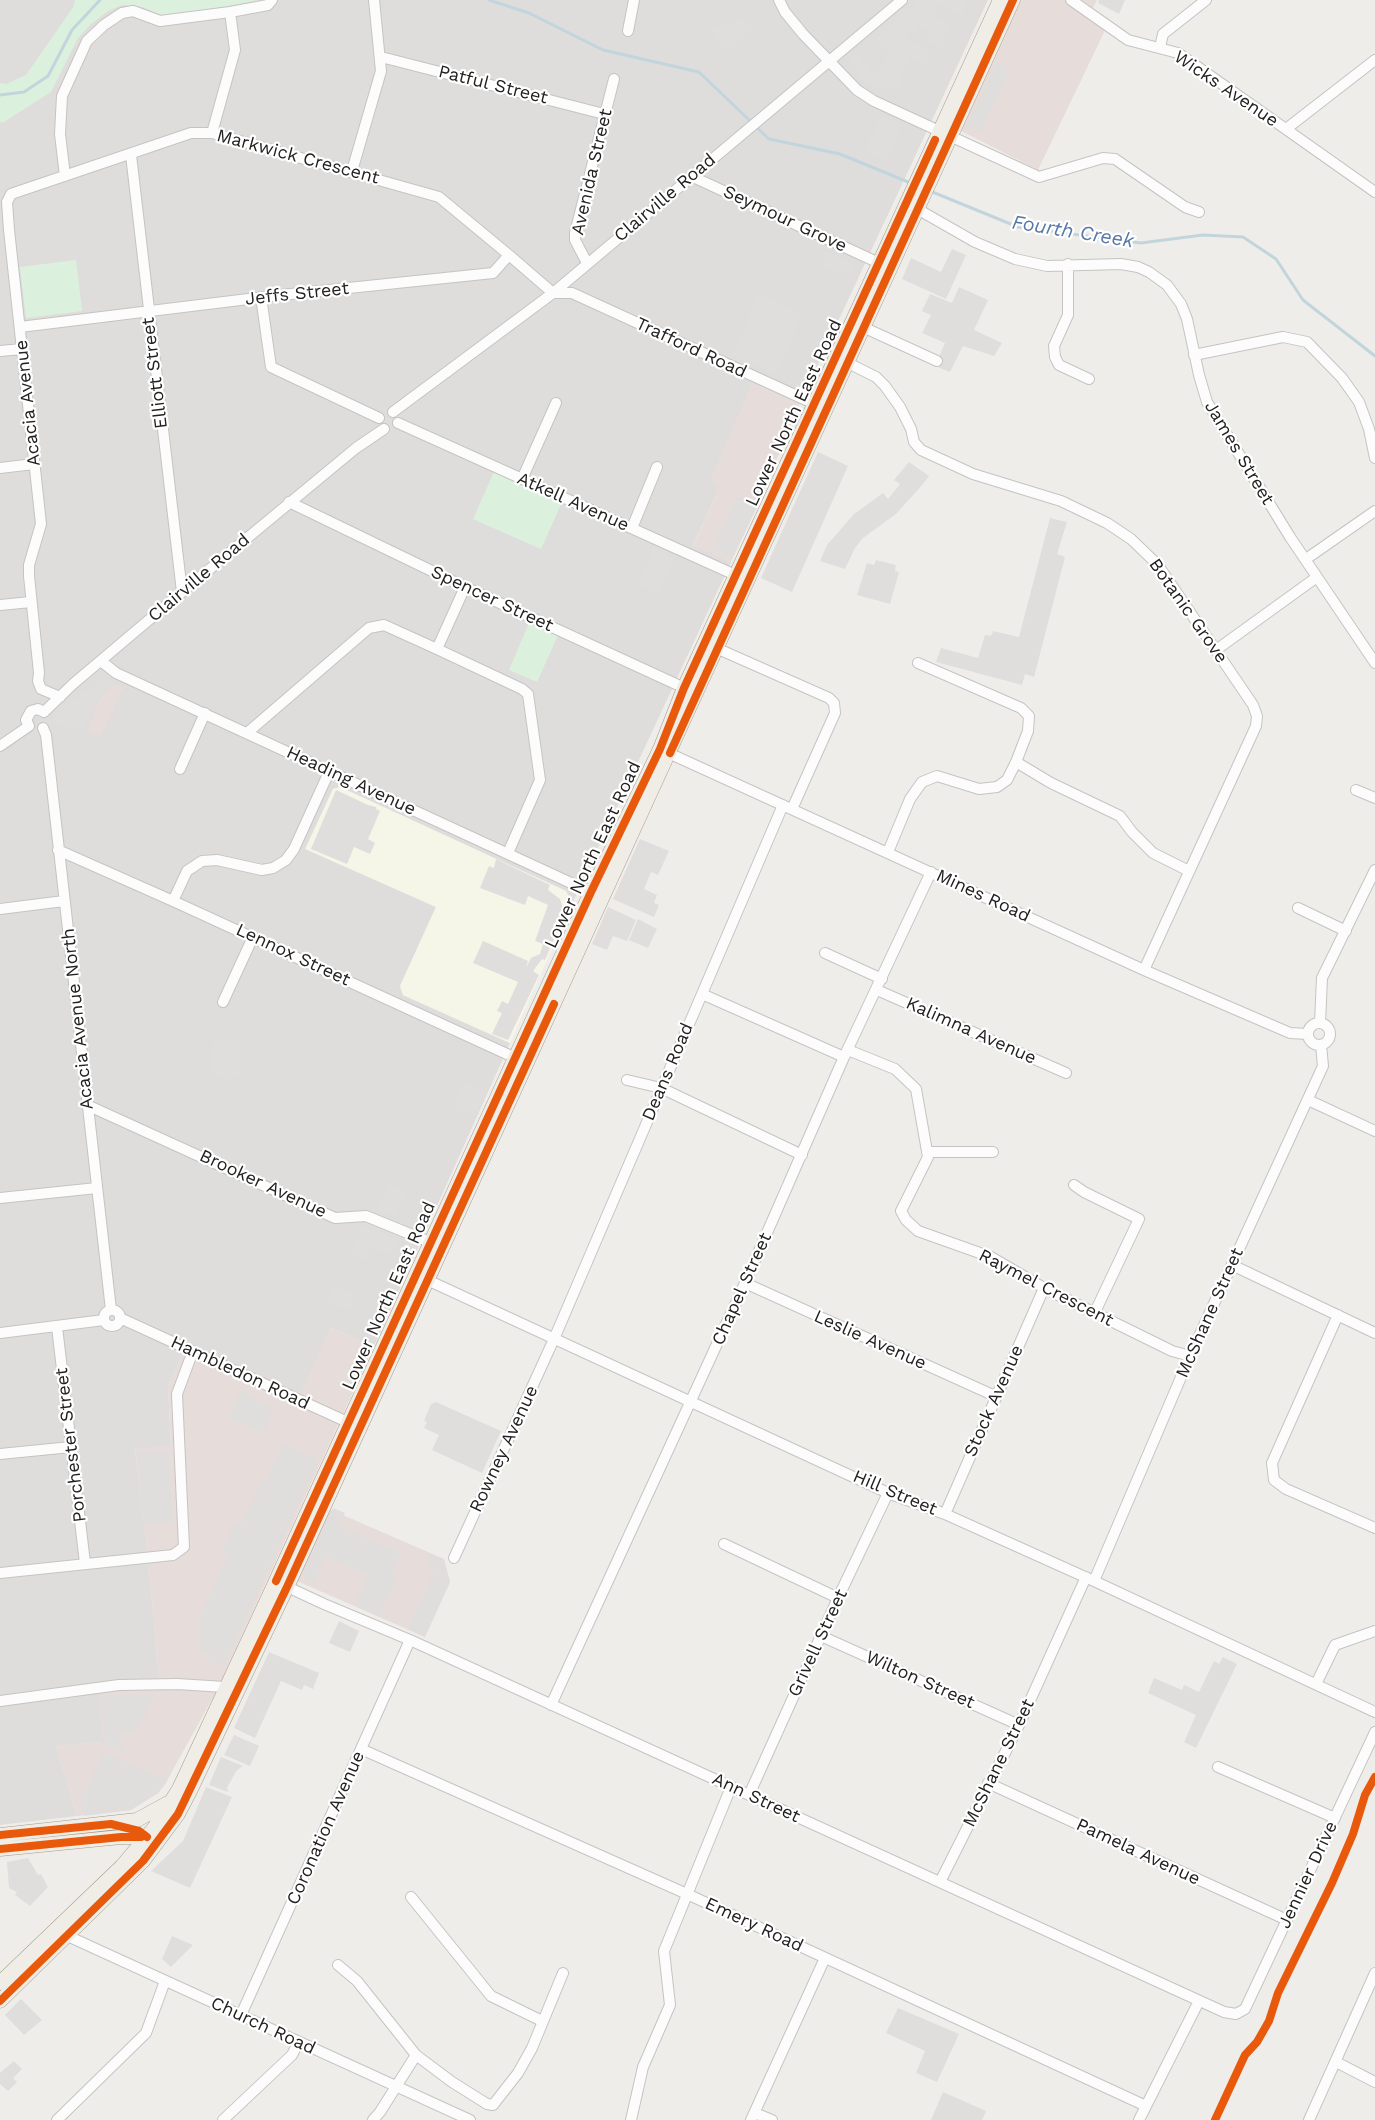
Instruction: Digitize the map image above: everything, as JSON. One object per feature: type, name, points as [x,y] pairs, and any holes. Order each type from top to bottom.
[{"type":"main road","name":"Lower North East Road","points":[[842,360],[865,328],[918,194],[1000,0]]},
{"type":"main road","name":"Lower North East Road","points":[[945,134],[1013,0]]},
{"type":"main road","name":"Lower North East Road","points":[[152,1840],[178,1814],[190,1791],[435,1244],[665,751],[741,577],[821,407],[842,360],[879,263],[918,194]]},
{"type":"main road","name":"Lower North East Road","points":[[690,690],[716,648],[741,577]]},
{"type":"main road","name":"Lower North East Road","points":[[0,1983],[143,1861],[170,1802],[179,1789],[225,1687],[281,1584]]},
{"type":"main road","points":[[0,1835],[111,1824],[144,1817],[170,1802]]},
{"type":"main road","points":[[111,1824],[139,1831],[152,1840]]},
{"type":"main road","points":[[0,1849],[121,1837],[152,1840]]},
{"type":"main road","name":"Lower North East Road","points":[[0,2001],[61,1933]]},
{"type":"street","points":[[65,176],[60,134],[62,96],[87,41],[104,25],[122,13],[133,11],[160,21],[268,5],[272,0]]},
{"type":"street","points":[[352,171],[381,71],[374,0]]},
{"type":"street","points":[[628,31],[634,0]]},
{"type":"street","points":[[779,0],[785,12],[803,34],[864,96],[1039,177],[1103,158],[1115,159],[1185,207],[1199,212]]},
{"type":"street","name":"Clairville Road","points":[[396,418],[423,391],[553,292],[902,0]]},
{"type":"street","name":"Wicks Avenue","points":[[1071,0],[1128,40],[1178,53],[1375,192]]},
{"type":"street","points":[[1160,47],[1163,34],[1206,0]]},
{"type":"street","points":[[212,133],[235,50],[230,12]]},
{"type":"street","name":"Patful Street","points":[[381,57],[604,114]]},
{"type":"street","points":[[1286,129],[1375,60]]},
{"type":"street","name":"Avenida Street","points":[[587,263],[575,240],[575,233],[614,80]]},
{"type":"street","name":"Markwick Crescent","points":[[7,202],[10,194],[191,133],[212,133],[439,197],[509,255]]},
{"type":"street","name":"Elliott Street","points":[[131,155],[182,592]]},
{"type":"street","name":"Seymour Grove","points":[[692,176],[879,263]]},
{"type":"street","name":"James Street","points":[[918,194],[975,242],[1015,259],[1047,266],[1121,264],[1137,267],[1167,285],[1181,304],[1187,319],[1207,402],[1290,537],[1375,663]]},
{"type":"street","name":"Acacia Avenue","points":[[7,202],[5,230],[20,327],[41,524],[29,565],[31,602]]},
{"type":"street","points":[[509,255],[553,292]]},
{"type":"street","name":"Jeffs Street","points":[[20,327],[261,297],[494,273],[509,255]]},
{"type":"street","points":[[1068,264],[1068,315],[1054,346],[1055,357],[1059,365],[1089,379]]},
{"type":"street","name":"Trafford Road","points":[[553,292],[572,293],[821,407]]},
{"type":"street","points":[[261,297],[271,367],[380,423],[394,429],[396,418],[386,411],[380,423]]},
{"type":"street","points":[[865,328],[937,361]]},
{"type":"street","points":[[1194,355],[1271,339],[1283,338],[1307,342],[1351,390],[1359,402],[1370,429],[1375,458]]},
{"type":"street","points":[[0,351],[22,348]]},
{"type":"street","name":"Botanic Grove","points":[[842,360],[876,377],[885,386],[900,407],[911,429],[914,442],[921,450],[974,474],[1061,501],[1107,523],[1131,538],[1158,565],[1256,711],[1257,721],[1144,970]]},
{"type":"street","points":[[522,479],[556,403]]},
{"type":"street","name":"Atkell Avenue","points":[[396,418],[522,479],[741,577]]},
{"type":"street","name":"Clairville Road","points":[[44,712],[182,592],[356,448],[380,423]]},
{"type":"street","points":[[0,468],[34,464]]},
{"type":"street","points":[[632,528],[657,467]]},
{"type":"street","name":"Spencer Street","points":[[289,502],[465,587],[690,690]]},
{"type":"street","points":[[1306,559],[1375,511]]},
{"type":"street","points":[[1216,650],[1317,577]]},
{"type":"street","points":[[437,649],[465,587]]},
{"type":"street","points":[[0,605],[31,602],[39,674],[38,684],[41,689],[60,697]]},
{"type":"street","points":[[247,733],[369,628],[384,625],[437,649],[522,689],[528,694],[540,780],[508,853]]},
{"type":"street","name":"Deans Road","points":[[554,1339],[702,994],[788,807],[835,713],[834,703],[829,698],[716,648]]},
{"type":"street","name":"Heading Avenue","points":[[101,661],[116,673],[597,895]]},
{"type":"street","points":[[888,852],[910,799],[922,782],[937,776],[980,789],[997,787],[1007,780],[1028,731],[1029,716],[1021,708],[918,663]]},
{"type":"street","points":[[38,709],[44,712],[47,717],[43,728],[35,730],[29,726],[26,720],[31,711],[38,709]]},
{"type":"street","points":[[180,768],[205,713]]},
{"type":"street","points":[[0,746],[29,726]]},
{"type":"street","name":"Acacia Avenue North","points":[[43,728],[111,1310]]},
{"type":"street","name":"Mines Road","points":[[665,751],[1144,970],[1290,1034],[1308,1034]]},
{"type":"street","points":[[1016,762],[1051,783],[1120,816],[1153,853],[1189,871]]},
{"type":"street","points":[[173,901],[187,871],[202,861],[217,860],[262,870],[273,868],[286,860],[294,849],[329,772]]},
{"type":"street","points":[[1356,790],[1375,798]]},
{"type":"street","name":"Lennox Street","points":[[58,850],[521,1060]]},
{"type":"street","points":[[1320,1023],[1322,978],[1375,870]]},
{"type":"street","name":"Chapel Street","points":[[551,1705],[931,872]]},
{"type":"street","points":[[0,909],[64,901]]},
{"type":"street","points":[[1298,908],[1346,931]]},
{"type":"street","points":[[223,1002],[253,937]]},
{"type":"street","points":[[825,953],[882,979]]},
{"type":"street","name":"Kalimna Avenue","points":[[877,990],[1066,1073]]},
{"type":"street","points":[[702,994],[846,1054],[895,1069],[916,1089],[927,1152],[993,1152]]},
{"type":"street","points":[[1320,1023],[1327,1026],[1330,1035],[1328,1042],[1321,1046],[1312,1043],[1308,1034],[1313,1025],[1320,1023]]},
{"type":"street","name":"McShane Street","points":[[940,1882],[1090,1579],[1323,1066],[1321,1046]]},
{"type":"street","points":[[627,1080],[661,1088],[801,1155]]},
{"type":"street","points":[[1308,1100],[1375,1131]]},
{"type":"street","name":"Brooker Avenue","points":[[87,1105],[335,1218],[366,1216],[435,1244]]},
{"type":"street","name":"Raymel Crescent","points":[[927,1152],[928,1157],[901,1211],[906,1220],[918,1231],[991,1257],[1044,1288],[1172,1351],[1190,1356]]},
{"type":"street","points":[[1074,1185],[1139,1219],[1095,1312]]},
{"type":"street","points":[[0,1198],[97,1188]]},
{"type":"street","points":[[1232,1265],[1375,1333]]},
{"type":"street","name":"Hill Street","points":[[421,1277],[888,1493],[945,1515],[1090,1579],[1375,1712]]},
{"type":"street","name":"Leslie Avenue","points":[[745,1283],[995,1396]]},
{"type":"street","name":"Stock Avenue","points":[[945,1515],[1044,1288]]},
{"type":"street","points":[[111,1310],[118,1313],[120,1318],[119,1322],[114,1325],[104,1320],[105,1314],[111,1310]]},
{"type":"street","points":[[1338,1315],[1272,1463],[1274,1480],[1286,1489],[1375,1528]]},
{"type":"street","name":"Hambledon Road","points":[[120,1318],[354,1425]]},
{"type":"street","points":[[0,1334],[104,1320]]},
{"type":"street","name":"Porchester Street","points":[[57,1327],[85,1563]]},
{"type":"street","name":"Rowney Avenue","points":[[454,1558],[554,1339]]},
{"type":"street","points":[[0,1573],[173,1555],[184,1547],[177,1394],[193,1351]]},
{"type":"street","points":[[0,1454],[71,1447]]},
{"type":"street","name":"Grivell Street","points":[[749,1795],[888,1493]]},
{"type":"street","points":[[724,1544],[838,1598]]},
{"type":"street","name":"Ann Street","points":[[281,1584],[320,1603],[410,1640],[1199,2001],[1224,2012],[1236,2014]]},
{"type":"street","points":[[1316,1684],[1335,1645],[1375,1631]]},
{"type":"street","name":"Wilton Street","points":[[821,1636],[1019,1725]]},
{"type":"street","name":"Coronation Avenue","points":[[241,2015],[410,1640]]},
{"type":"street","points":[[0,1701],[119,1685],[177,1684],[225,1687]]},
{"type":"street","name":"Jennier Drive","points":[[1236,2014],[1245,2009],[1375,1732]]},
{"type":"street","name":"Emery Road","points":[[361,1749],[687,1894],[1146,2106]]},
{"type":"street","points":[[1218,1767],[1335,1818]]},
{"type":"street","name":"Pamela Avenue","points":[[988,1783],[1287,1920]]},
{"type":"street","points":[[631,2120],[643,2067],[670,2005],[664,1951],[731,1786]]},
{"type":"street","points":[[411,1897],[490,1996],[542,2021]]},
{"type":"street","name":"Church Road","points":[[61,1933],[470,2120]]},
{"type":"street","points":[[772,2120],[753,2116],[825,1958]]},
{"type":"street","points":[[338,1965],[357,1981],[416,2055],[452,2082],[487,2104],[493,2105],[518,2073],[563,1973]]},
{"type":"street","points":[[1309,2120],[1375,1973]]},
{"type":"street","points":[[57,2120],[146,2033],[165,1981]]},
{"type":"street","points":[[1139,2120],[1199,2001]]},
{"type":"street","points":[[223,2120],[292,2055],[298,2043]]},
{"type":"street","points":[[373,2120],[416,2055]]},
{"type":"street","points":[[1335,2062],[1375,2082]]},
{"type":"shaded area","points":[[0,0],[988,0],[800,403],[752,383],[718,491],[693,545],[731,562],[572,904],[566,891],[340,787],[333,789],[306,849],[436,907],[400,986],[403,995],[510,1043],[374,1346],[331,1328],[296,1405],[183,1353],[168,1386],[171,1446],[135,1449],[149,1566],[160,1689],[104,1742],[56,1746],[77,1816],[0,1825]]},
{"type":"shaded area","points":[[919,0],[960,0],[966,3],[962,14],[939,4],[933,16],[911,7]]},
{"type":"shaded area","points":[[1021,0],[1097,0],[1093,8],[1110,20],[1038,170],[959,130]]},
{"type":"shaded area","points":[[1099,0],[1125,0],[1119,14],[1098,3]]},
{"type":"shaded area","points":[[910,7],[950,25],[940,46],[926,40],[929,31],[917,26],[914,33],[892,23]]},
{"type":"shaded area","points":[[745,18],[753,30],[725,51],[711,30]]},
{"type":"shaded area","points":[[892,24],[907,33],[905,37],[931,50],[925,64],[910,58],[897,89],[888,84],[882,92],[870,81],[866,85],[849,60],[857,54],[875,74],[889,54],[876,38]]},
{"type":"shaded area","points":[[997,63],[1010,68],[981,132],[967,126]]},
{"type":"shaded area","points":[[884,117],[901,126],[886,162],[865,152],[877,124]]},
{"type":"shaded area","points":[[952,249],[966,255],[946,299],[902,279],[911,258],[941,272]]},
{"type":"shaded area","points":[[826,252],[855,265],[843,276],[838,277],[821,265]]},
{"type":"shaded area","points":[[959,287],[988,300],[974,330],[1002,343],[994,356],[963,346],[950,372],[935,366],[945,343],[922,333],[931,315],[922,311],[930,294],[952,303]]},
{"type":"shaded area","points":[[759,294],[803,313],[776,375],[732,355]]},
{"type":"shaded area","points":[[752,383],[800,403],[758,505],[731,562],[693,546],[718,491],[711,478]]},
{"type":"shaded area","points":[[818,452],[848,466],[792,592],[761,578]]},
{"type":"shaded area","points":[[909,462],[929,476],[923,484],[896,514],[863,538],[855,548],[845,569],[820,561],[827,545],[854,514],[883,493],[888,499],[900,484],[894,480]]},
{"type":"shaded area","points":[[736,498],[758,505],[732,558],[712,550]]},
{"type":"shaded area","points":[[1050,518],[1067,522],[1057,554],[1065,557],[1034,677],[1025,674],[1022,685],[936,662],[941,648],[978,658],[985,635],[991,636],[993,631],[1019,637]]},
{"type":"shaded area","points":[[654,548],[675,557],[658,593],[638,584]]},
{"type":"shaded area","points":[[876,560],[896,565],[895,571],[899,572],[890,604],[857,595],[867,563],[874,565]]},
{"type":"shaded area","points":[[100,679],[107,680],[112,685],[101,693],[84,730],[53,722],[56,715]]},
{"type":"shaded area","points":[[122,684],[123,688],[101,737],[86,730],[102,694],[112,685]]},
{"type":"shaded area","points":[[340,787],[566,891],[572,904],[510,1043],[403,995],[400,986],[436,907],[305,849],[333,789]]},
{"type":"shaded area","points":[[336,790],[376,807],[380,811],[368,839],[375,843],[370,854],[354,847],[347,864],[311,849]]},
{"type":"shaded area","points":[[640,839],[669,851],[658,875],[651,872],[644,889],[657,895],[654,903],[659,905],[654,917],[613,899]]},
{"type":"shaded area","points":[[496,859],[550,885],[548,890],[560,899],[563,908],[560,925],[545,960],[542,959],[533,971],[539,975],[508,1040],[492,1034],[502,1013],[497,1011],[502,1001],[508,1004],[518,982],[473,963],[483,941],[528,961],[526,968],[531,958],[540,954],[543,944],[535,941],[548,905],[528,896],[525,905],[480,888],[489,866],[494,868]]},
{"type":"shaded area","points":[[608,907],[636,920],[627,941],[613,936],[607,950],[592,944]]},
{"type":"shaded area","points":[[638,919],[657,929],[648,948],[629,940]]},
{"type":"shaded area","points":[[215,1038],[241,1039],[239,1076],[225,1079],[209,1070],[211,1049],[214,1049]]},
{"type":"shaded area","points":[[465,1082],[487,1092],[475,1117],[453,1108]]},
{"type":"shaded area","points":[[389,1186],[405,1193],[395,1216],[378,1209]]},
{"type":"shaded area","points":[[363,1227],[398,1240],[390,1255],[372,1247],[366,1260],[350,1254]]},
{"type":"shaded area","points":[[336,1285],[356,1294],[349,1310],[328,1301]]},
{"type":"shaded area","points":[[331,1328],[374,1346],[216,1692],[158,1793],[131,1810],[77,1816],[56,1746],[103,1742],[100,1692],[160,1689],[135,1448],[171,1446],[168,1386],[183,1353],[295,1405]]},
{"type":"shaded area","points":[[241,1391],[274,1408],[263,1432],[229,1418]]},
{"type":"shaded area","points":[[436,1402],[501,1431],[482,1473],[432,1450],[439,1435],[424,1428],[427,1422],[424,1421],[431,1404]]},
{"type":"shaded area","points":[[283,1443],[318,1460],[224,1666],[209,1661],[208,1654],[201,1653],[199,1619],[228,1555],[222,1552],[235,1522],[241,1525],[262,1482],[267,1480]]},
{"type":"shaded area","points":[[168,1451],[173,1522],[144,1524],[136,1452]]},
{"type":"shaded area","points":[[333,1508],[345,1513],[338,1526],[401,1553],[391,1573],[398,1576],[379,1617],[355,1606],[368,1575],[325,1556],[314,1581],[302,1576]]},
{"type":"shaded area","points":[[329,1509],[444,1559],[450,1582],[425,1637],[297,1581]]},
{"type":"shaded area","points":[[430,1555],[444,1559],[450,1582],[425,1637],[408,1629],[435,1571],[433,1566],[427,1564]]},
{"type":"shaded area","points":[[339,1621],[359,1631],[350,1652],[329,1643]]},
{"type":"shaded area","points":[[269,1652],[319,1673],[313,1689],[304,1685],[302,1690],[281,1681],[255,1738],[234,1728]]},
{"type":"shaded area","points":[[1223,1657],[1237,1664],[1196,1748],[1184,1742],[1196,1715],[1148,1693],[1154,1678],[1182,1690],[1184,1685],[1199,1692],[1214,1661],[1219,1664]]},
{"type":"shaded area","points":[[154,1695],[145,1711],[146,1717],[134,1731],[120,1732],[123,1753],[106,1745],[101,1697]]},
{"type":"shaded area","points":[[234,1735],[259,1746],[250,1766],[224,1755]]},
{"type":"shaded area","points":[[104,1752],[168,1780],[158,1793],[131,1810],[84,1816],[80,1797],[84,1795]]},
{"type":"shaded area","points":[[221,1757],[243,1766],[236,1771],[227,1788],[228,1792],[209,1785]]},
{"type":"shaded area","points":[[206,1787],[232,1797],[190,1888],[151,1871],[183,1841]]},
{"type":"shaded area","points":[[28,1858],[48,1887],[30,1906],[15,1895],[17,1892],[9,1888],[7,1862]]},
{"type":"shaded area","points":[[172,1936],[193,1945],[171,1967],[162,1959]]},
{"type":"shaded area","points":[[21,1999],[42,2020],[24,2035],[5,2015]]},
{"type":"shaded area","points":[[898,2008],[959,2034],[937,2082],[916,2073],[925,2051],[886,2033]]},
{"type":"shaded area","points":[[14,2061],[22,2069],[13,2078],[17,2082],[8,2091],[0,2084],[0,2073]]},
{"type":"shaded area","points":[[943,2092],[986,2111],[982,2120],[931,2120]]},
{"type":"green space","points":[[75,0],[259,0],[180,15],[161,15],[143,7],[122,5],[108,11],[78,38],[51,92],[2,123],[0,121],[0,83],[6,84],[26,75],[74,6]]},
{"type":"green space","points":[[76,260],[82,311],[26,318],[20,267]]},
{"type":"green space","points":[[494,472],[562,502],[541,549],[473,519]]},
{"type":"green space","points":[[529,623],[558,635],[537,682],[509,670]]},
{"type":"waterway","name":"Fourth Creek","points":[[0,95],[24,92],[48,76],[72,30],[100,0]]},
{"type":"waterway","name":"Fourth Creek","points":[[489,0],[529,13],[603,50],[699,72],[769,139],[840,154],[913,184]]},
{"type":"waterway","name":"Fourth Creek","points":[[930,191],[1018,227],[1141,243],[1203,235],[1243,237],[1276,259],[1303,300],[1375,356]]},
{"type":"cycle path","points":[[670,753],[1013,0]]},
{"type":"cycle path","points":[[276,1581],[591,892],[660,749],[684,688],[935,140]]},
{"type":"cycle path","points":[[0,2001],[143,1861],[178,1814],[287,1587],[554,1004]]},
{"type":"cycle path","points":[[1215,2120],[1245,2055],[1257,2042],[1269,2021],[1278,1993],[1332,1883],[1353,1834],[1365,1795],[1375,1777]]},
{"type":"cycle path","points":[[0,1835],[111,1824],[139,1831],[147,1837]]},
{"type":"cycle path","points":[[0,1849],[141,1837]]}]
